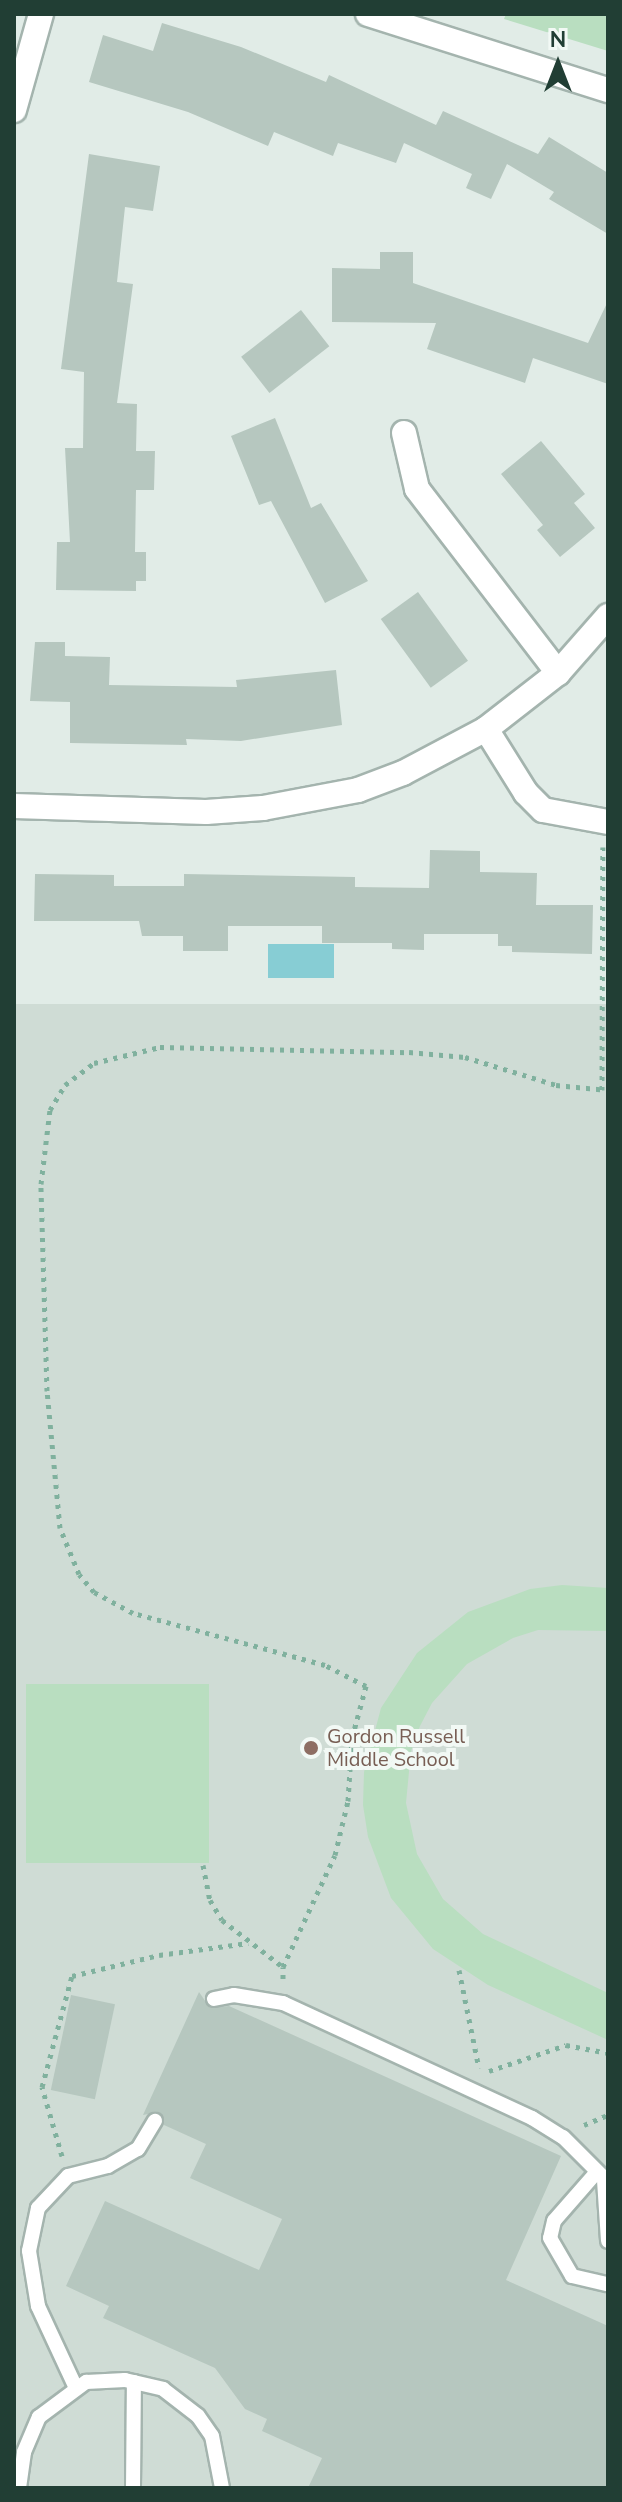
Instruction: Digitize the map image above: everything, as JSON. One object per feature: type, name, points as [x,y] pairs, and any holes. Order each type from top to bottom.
[{"type":"street","points":[[14,110],[41,14]]},
{"type":"street","points":[[368,14],[608,90]]},
{"type":"street","points":[[404,433],[417,489],[558,673]]},
{"type":"street","points":[[14,806],[206,812],[318,800],[403,773],[486,729],[558,673],[608,616]]},
{"type":"street","points":[[486,729],[526,793],[543,810],[608,822]]},
{"type":"lane","points":[[214,1999],[234,1995],[283,2003],[532,2118],[563,2137],[602,2179],[608,2241]]},
{"type":"lane","points":[[76,2388],[38,2306],[29,2251],[38,2208],[68,2176],[108,2166],[138,2149],[155,2121]]},
{"type":"lane","points":[[602,2179],[554,2221],[550,2238],[572,2276],[608,2284]]},
{"type":"lane","points":[[19,2488],[24,2452],[39,2417],[86,2382],[134,2382],[163,2389],[198,2416],[212,2436],[222,2488]]},
{"type":"lane","points":[[133,2488],[134,2382]]},
{"type":"path","points":[[283,2003],[283,1967],[335,1855],[348,1801],[352,1738],[366,1686],[325,1665],[133,1613],[94,1592],[79,1574],[60,1528],[48,1404],[41,1184],[50,1110],[65,1085],[94,1063],[160,1047],[451,1056],[556,1085],[605,1090],[603,858]]},
{"type":"path","points":[[203,1865],[210,1900],[222,1920],[283,1967]]},
{"type":"path","points":[[68,2176],[42,2087],[72,1976],[159,1955],[248,1943]]},
{"type":"path","points":[[459,1970],[481,2075],[523,2056],[566,2045],[608,2053]]},
{"type":"shaded area","name":"Gordon Russell Middle School","points":[[14,1004],[608,1004],[608,2488],[14,2488]]},
{"type":"green space","points":[[506,14],[608,14],[608,51],[504,19]]},
{"type":"green space","points":[[562,1585],[608,1588],[608,1631],[538,1630],[513,1638],[467,1664],[432,1703],[420,1726],[411,1751],[406,1803],[417,1854],[443,1899],[483,1934],[608,1993],[608,2040],[488,1985],[433,1949],[391,1898],[368,1837],[363,1805],[364,1772],[381,1708],[417,1653],[468,1612],[530,1589]]},
{"type":"green space","points":[[26,1684],[209,1684],[209,1863],[26,1863]]},
{"type":"water","points":[[268,944],[334,944],[334,978],[268,978]]},
{"type":"building","points":[[162,23],[241,47],[326,82],[329,75],[436,125],[443,111],[538,154],[549,137],[608,173],[608,234],[549,199],[554,192],[507,164],[491,199],[466,188],[472,174],[404,143],[396,163],[338,143],[333,156],[274,132],[268,146],[188,112],[89,82],[103,35],[153,51]]},
{"type":"building","points":[[89,154],[160,166],[153,211],[125,207],[117,282],[133,284],[117,403],[137,404],[136,451],[155,451],[154,490],[136,490],[135,552],[146,552],[146,581],[136,581],[136,591],[56,590],[57,542],[70,542],[65,448],[83,448],[84,372],[61,369]]},
{"type":"building","points":[[380,252],[413,252],[413,283],[588,343],[608,301],[608,384],[533,358],[525,383],[427,349],[436,323],[332,322],[332,268],[380,269]]},
{"type":"building","points":[[301,310],[329,346],[269,393],[241,357]]},
{"type":"building","points":[[275,418],[311,508],[321,503],[368,581],[325,603],[271,501],[259,505],[231,436]]},
{"type":"building","points":[[541,441],[585,494],[574,503],[595,528],[560,557],[537,530],[543,525],[501,474]]},
{"type":"building","points":[[418,592],[468,661],[431,688],[381,619]]},
{"type":"building","points":[[35,642],[65,642],[65,656],[110,657],[109,685],[237,687],[236,680],[336,670],[342,725],[241,741],[186,739],[187,745],[70,743],[70,702],[30,701]]},
{"type":"building","points":[[430,850],[480,851],[480,872],[537,873],[536,905],[593,905],[592,954],[512,952],[512,946],[498,946],[498,934],[424,934],[424,950],[392,949],[392,943],[322,943],[322,926],[228,926],[228,951],[183,951],[183,936],[142,936],[139,921],[34,921],[35,874],[114,875],[114,886],[184,886],[184,874],[355,877],[355,887],[429,888]]},
{"type":"building","points":[[199,1992],[210,2008],[229,2006],[561,2156],[506,2280],[608,2326],[608,2488],[308,2488],[322,2458],[262,2431],[267,2419],[245,2409],[215,2368],[103,2318],[109,2306],[66,2286],[105,2201],[259,2270],[282,2219],[190,2178],[206,2144],[164,2125],[159,2112],[143,2115]]},
{"type":"building","points":[[71,1995],[115,2004],[95,2099],[51,2090]]},
{"type":"place","name":"Gordon Russell Middle School","points":[[311,1748]]}]
